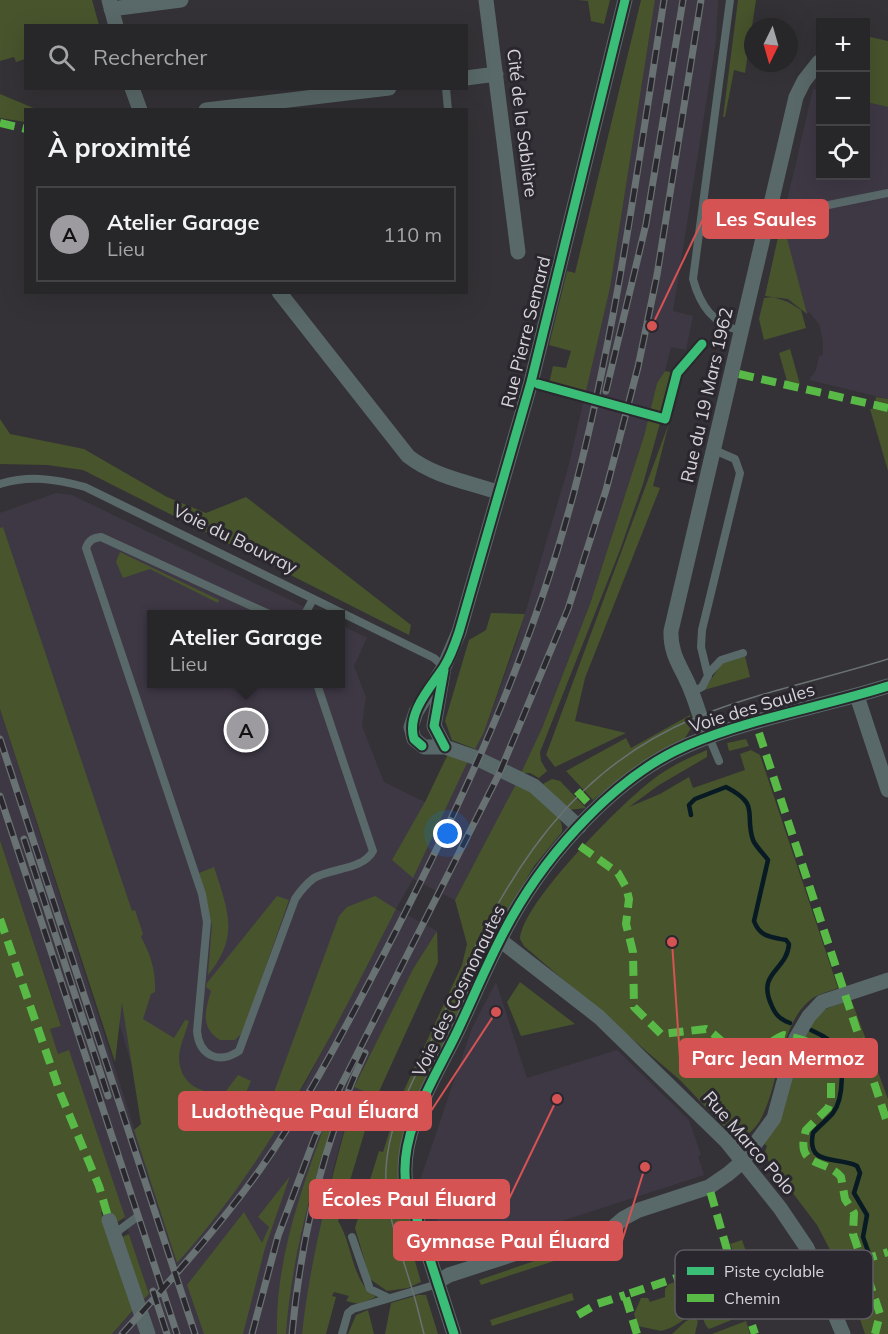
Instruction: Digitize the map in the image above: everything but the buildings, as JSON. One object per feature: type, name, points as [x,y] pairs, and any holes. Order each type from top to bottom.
[{"type":"street","points":[[115,24],[110,4],[181,0]]},
{"type":"street","name":"Cité de la Sablière","points":[[486,0],[518,252]]},
{"type":"street","name":"Rue Pierre Semard","points":[[444,667],[455,645],[531,382],[626,0]]},
{"type":"street","name":"Rue du 19 Mars 1962","points":[[709,737],[698,716],[692,692],[673,654],[671,631],[796,97],[804,81],[816,66]]},
{"type":"street","points":[[468,78],[496,74]]},
{"type":"street","points":[[223,108],[372,90]]},
{"type":"street","points":[[281,294],[408,456],[436,473],[498,492]]},
{"type":"street","points":[[444,667],[434,726],[445,747]]},
{"type":"street","points":[[444,667],[421,702],[411,727],[414,739],[422,746],[445,747],[474,757],[534,786],[579,826]]},
{"type":"street","name":"Voie des Saules","points":[[579,826],[624,784],[669,754],[709,737],[888,686]]},
{"type":"street","points":[[857,696],[888,790]]},
{"type":"street","name":"Voie des Cosmonautes","points":[[454,1334],[406,1185],[405,1161],[414,1126],[500,940],[525,896],[579,826]]},
{"type":"street","name":"Rue Marco Polo","points":[[500,940],[599,1017],[703,1117],[780,1208],[808,1250]]},
{"type":"street","points":[[437,1282],[449,1275],[551,1242],[597,1242],[624,1218],[639,1210],[709,1188],[742,1162],[774,1118],[796,1038],[809,1016],[822,1002],[888,980]]},
{"type":"street","points":[[112,1227],[148,1334]]},
{"type":"street","name":"Rue Marco Polo","points":[[837,1319],[843,1334]]},
{"type":"lane","points":[[730,0],[693,279],[703,307],[722,325],[742,331]]},
{"type":"lane","points":[[446,90],[448,108]]},
{"type":"lane","points":[[769,214],[784,214],[888,193]]},
{"type":"lane","points":[[708,676],[701,647],[702,630],[740,473],[735,459],[714,450]]},
{"type":"lane","name":"Voie du Bouvray","points":[[0,484],[22,478],[42,478],[86,487],[336,610]]},
{"type":"lane","points":[[258,610],[101,537],[92,538],[87,544],[86,548],[202,894],[207,922],[197,1030],[198,1044],[206,1053],[232,1056],[240,1051],[296,899],[304,886],[316,877],[366,860],[373,851],[318,688]]},
{"type":"lane","points":[[308,610],[313,599]]},
{"type":"lane","name":"Voie du Bouvray","points":[[345,615],[434,658],[444,667]]},
{"type":"lane","points":[[692,692],[702,687],[721,660],[743,653]]},
{"type":"lane","points":[[709,737],[719,761]]},
{"type":"lane","points":[[112,1227],[137,1217]]},
{"type":"lane","points":[[352,1237],[370,1289],[388,1298]]},
{"type":"lane","points":[[342,1334],[351,1311],[431,1286],[437,1282]]},
{"type":"shaded area","points":[[655,0],[718,0],[716,41],[673,311],[693,316],[686,350],[671,347],[665,371],[657,383],[644,436],[590,604],[542,728],[514,789],[455,900],[413,879],[396,909],[437,931],[413,969],[354,1087],[363,1091],[355,1113],[349,1111],[334,1166],[315,1254],[302,1334],[112,1334],[149,1294],[69,1051],[58,1054],[49,1029],[61,1025],[0,840],[0,709],[177,1262],[227,1201],[305,1084],[382,937],[184,1246],[0,611],[0,513],[56,493],[72,495],[311,610],[147,610],[147,688],[345,688],[345,627],[367,638],[354,666],[366,697],[362,726],[384,782],[425,802],[468,761],[484,732],[516,644],[568,468],[610,288]]},
{"type":"shaded area","points":[[813,89],[816,90],[816,180],[870,180],[870,103],[888,107],[888,399],[809,380],[816,370],[819,356],[823,355],[819,324],[809,312],[807,314],[788,299],[765,296]]},
{"type":"shaded area","points":[[496,982],[527,1078],[617,1050],[689,1120],[701,1155],[698,1156],[704,1175],[456,1255],[451,1241],[444,1243],[432,1206],[425,1204],[419,1183],[472,1028]]},
{"type":"green space","points":[[0,0],[92,0],[99,24],[24,24],[24,59],[16,62],[14,57],[0,61]]},
{"type":"green space","points":[[578,0],[610,0],[604,24],[591,21],[588,1]]},
{"type":"green space","points":[[641,0],[655,0],[610,288],[584,400],[547,393],[553,366],[566,368],[571,351],[549,345],[567,271],[575,273]]},
{"type":"green space","points":[[738,0],[756,0],[753,18],[744,18],[745,73],[734,70],[725,117],[723,117]]},
{"type":"green space","points":[[870,37],[888,41],[888,107],[870,103]]},
{"type":"green space","points":[[0,94],[34,108],[24,108],[24,122],[0,118]]},
{"type":"green space","points":[[781,224],[784,227],[807,314],[788,299],[765,296]]},
{"type":"green space","points":[[773,297],[801,310],[806,328],[764,340],[759,319],[764,298]]},
{"type":"green space","points":[[790,349],[800,384],[787,381],[779,353]]},
{"type":"green space","points":[[665,371],[674,373],[643,484],[620,550],[540,752],[541,761],[547,771],[539,778],[530,773],[521,773],[542,728],[590,604],[644,436],[657,383]]},
{"type":"green space","points":[[876,397],[888,399],[888,471],[870,409],[874,409]]},
{"type":"green space","points":[[0,419],[10,434],[84,449],[167,497],[206,513],[246,497],[411,625],[409,635],[83,470],[47,465],[0,464]]},
{"type":"green space","points":[[669,423],[653,486],[660,488],[585,678],[575,721],[626,733],[555,767],[546,755]]},
{"type":"green space","points":[[3,527],[132,911],[135,910],[143,934],[141,937],[152,964],[155,992],[151,994],[143,1019],[174,1038],[185,1020],[189,1021],[179,1058],[180,1067],[188,1082],[209,1092],[226,1091],[238,1075],[251,1081],[243,1100],[267,1111],[339,916],[347,907],[375,896],[396,909],[324,1048],[271,1138],[211,1223],[177,1263],[134,1130],[141,1124],[122,1003],[115,1062],[0,709],[0,528]]},
{"type":"green space","points":[[120,552],[219,600],[218,603],[150,569],[123,578],[116,562]]},
{"type":"green space","points":[[491,613],[525,614],[484,732],[475,749],[452,740],[445,721],[469,640],[486,630]]},
{"type":"green space","points":[[745,656],[750,677],[704,690],[722,663]]},
{"type":"green space","points":[[690,715],[691,728],[685,738],[639,764],[593,800],[566,771],[626,738],[631,748]]},
{"type":"green space","points":[[746,739],[749,746],[729,751],[727,743]]},
{"type":"green space","points":[[707,750],[707,757],[659,785],[629,807],[660,794],[689,777],[693,788],[745,770],[740,754],[751,750],[760,755],[838,988],[809,1001],[797,1016],[788,1034],[763,1115],[753,1129],[740,1138],[731,1134],[681,1081],[524,946],[520,939],[525,923],[554,879],[618,810],[658,776],[678,763]]},
{"type":"green space","points":[[448,754],[468,761],[413,878],[392,860],[425,802]]},
{"type":"green space","points":[[552,779],[560,781],[586,808],[568,810],[541,785]]},
{"type":"green space","points":[[517,782],[547,802],[562,824],[562,832],[534,866],[497,930],[401,1142],[419,1244],[411,1247],[421,1282],[408,1288],[387,1291],[370,1279],[355,1228],[379,1151],[383,1152],[399,1101],[462,965],[467,944],[455,900]]},
{"type":"green space","points":[[0,840],[61,1026],[50,1029],[58,1054],[69,1050],[125,1217],[116,1223],[110,1211],[101,1212],[135,1308],[112,1334],[0,1334]]},
{"type":"green space","points":[[214,867],[227,910],[228,935],[218,961],[208,975],[212,925],[199,873]]},
{"type":"green space","points":[[277,896],[289,900],[243,1032],[235,1040],[220,1040],[209,1030],[207,1024],[206,1012],[211,991],[206,987],[207,983]]},
{"type":"green space","points":[[437,931],[438,962],[372,1107],[338,1221],[362,1282],[376,1297],[359,1304],[346,1301],[349,1296],[334,1292],[332,1296],[336,1297],[326,1334],[302,1334],[315,1250],[328,1194],[350,1111],[355,1112],[363,1091],[354,1087],[413,969]]},
{"type":"green space","points":[[520,982],[575,1024],[521,1036],[507,1002]]},
{"type":"green space","points":[[851,999],[888,1099],[888,1334],[865,1334],[860,1319],[873,1319],[873,1250],[830,1250],[817,1225],[764,1155],[767,1146],[763,1143],[810,1025],[821,1011]]},
{"type":"green space","points":[[324,1127],[331,1128],[302,1230],[292,1281],[286,1334],[277,1334],[277,1307],[285,1255],[298,1203]]},
{"type":"green space","points":[[290,1176],[265,1248],[243,1334],[204,1334],[187,1285],[244,1212],[262,1243],[269,1227],[258,1217]]},
{"type":"green space","points":[[129,1234],[149,1294],[142,1301],[120,1238]]},
{"type":"green space","points":[[742,1240],[746,1250],[733,1250],[730,1244]]},
{"type":"green space","points":[[555,1254],[557,1260],[481,1285],[479,1280]]},
{"type":"green space","points":[[675,1282],[675,1319],[685,1319],[661,1331],[638,1326],[634,1314],[641,1298],[648,1298],[650,1302],[665,1297],[665,1289],[669,1284]]},
{"type":"green space","points":[[572,1293],[574,1300],[492,1326],[490,1320]]},
{"type":"green space","points":[[426,1295],[438,1334],[385,1334],[391,1303]]},
{"type":"green space","points":[[368,1310],[374,1334],[348,1334],[356,1315]]},
{"type":"green space","points":[[695,1319],[698,1321],[695,1334],[672,1334],[686,1321]]},
{"type":"green space","points":[[704,1319],[734,1319],[709,1329]]},
{"type":"green space","points":[[746,1321],[750,1334],[712,1334]]},
{"type":"waterway","points":[[691,815],[689,805],[695,799],[726,787],[737,793],[748,805],[753,840],[768,860],[754,921],[763,933],[786,940],[789,944],[787,953],[770,978],[768,993],[776,1013],[790,1023]]},
{"type":"waterway","points":[[811,1030],[834,1045],[840,1060],[842,1079],[837,1106],[813,1133],[812,1144],[819,1156],[857,1166],[860,1173],[854,1193],[867,1215],[863,1237],[868,1250]]},
{"type":"tram line","points":[[424,1334],[391,1219],[387,1199],[387,1156],[401,1106],[482,933],[512,880],[547,831],[588,786],[638,748],[697,717],[720,708],[888,659]]},
{"type":"railway","points":[[122,1334],[227,1213],[277,1145],[340,1037],[413,898],[492,728],[557,553],[589,431],[625,248],[664,0]]},
{"type":"railway","points":[[606,391],[646,224],[683,0]]},
{"type":"railway","points":[[252,1334],[278,1236],[315,1137],[499,774],[568,609],[606,490],[638,367],[657,275],[701,0]]},
{"type":"railway","points":[[0,739],[195,1334]]},
{"type":"railway","points":[[0,796],[177,1334]]},
{"type":"railway","points":[[24,839],[108,1096]]},
{"type":"railway","points":[[292,1334],[301,1262],[316,1190],[337,1120],[365,1053]]},
{"type":"railway","points":[[153,1291],[167,1334]]},
{"type":"marked path","points":[[0,123],[24,129]]},
{"type":"marked path","points":[[739,374],[888,408]]},
{"type":"marked path","points":[[759,733],[888,1125]]},
{"type":"marked path","points":[[577,791],[589,804]]},
{"type":"marked path","points":[[580,846],[618,873],[626,887],[629,899],[626,924],[633,952],[634,1007],[661,1034],[706,1029],[734,1051],[747,1054],[759,1050],[784,1035],[816,1045],[831,1058],[831,1101],[828,1108],[806,1130],[803,1142],[804,1151],[813,1161],[828,1167],[841,1177],[845,1199],[854,1213],[853,1234],[858,1250]]},
{"type":"marked path","points":[[0,919],[61,1095],[99,1186],[109,1220]]},
{"type":"marked path","points":[[709,1187],[727,1250]]},
{"type":"marked path","points":[[873,1257],[888,1252]]},
{"type":"marked path","points":[[637,1334],[625,1295],[675,1278]]},
{"type":"marked path","points":[[873,1293],[880,1314],[875,1334]]},
{"type":"marked path","points":[[578,1315],[597,1304],[625,1295]]},
{"type":"marked path","points":[[750,1319],[755,1334]]},
{"type":"cycle path","points":[[422,746],[414,739],[413,720],[421,701],[449,659],[459,632],[531,382],[625,0]]},
{"type":"cycle path","points":[[538,384],[665,419],[677,373],[702,344]]},
{"type":"cycle path","points":[[444,670],[434,726],[445,747]]},
{"type":"cycle path","points":[[454,1334],[406,1185],[405,1165],[408,1145],[420,1106],[497,945],[527,892],[565,841],[587,818],[611,795],[662,758],[688,745],[737,727],[888,686]]},
{"type":"place","name":"Les Saules","points":[[652,326]]},
{"type":"place","name":"Atelier Garage","points":[[246,730]]},
{"type":"place","name":"Parc Jean Mermoz","points":[[672,942]]},
{"type":"place","name":"Ludothèque Paul Éluard","points":[[496,1012]]},
{"type":"place","name":"Écoles Paul Éluard","points":[[557,1099]]},
{"type":"place","name":"Gymnase Paul Éluard","points":[[645,1167]]}]
